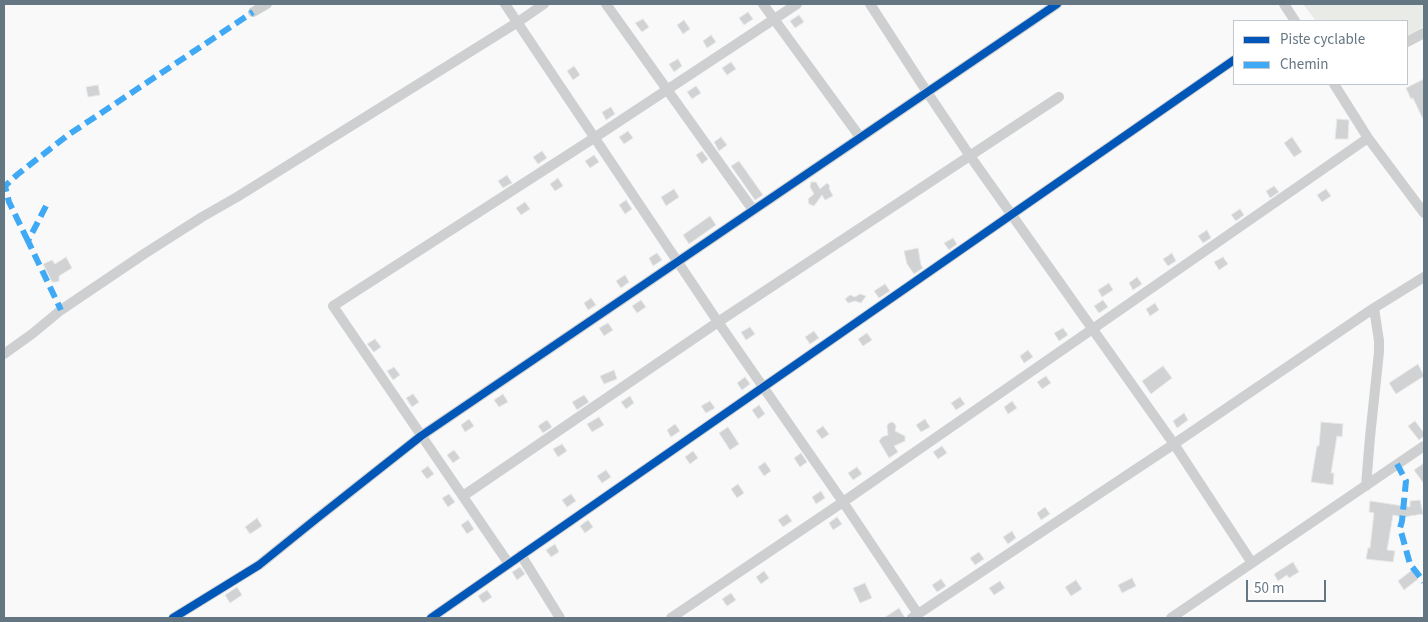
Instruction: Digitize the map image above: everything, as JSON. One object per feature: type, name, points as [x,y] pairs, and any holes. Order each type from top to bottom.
[{"type":"street","points":[[253,12],[268,4]]},
{"type":"street","points":[[505,4],[718,322],[843,502],[915,616],[1374,308],[1424,277]]},
{"type":"street","points":[[4,354],[62,310],[186,228],[544,4]]},
{"type":"street","points":[[606,4],[753,210]]},
{"type":"street","points":[[763,4],[860,137]]},
{"type":"street","points":[[509,564],[333,306],[798,4]]},
{"type":"street","points":[[870,4],[970,156],[1174,444],[1252,563]]},
{"type":"street","points":[[173,618],[259,565],[421,436],[1057,4]]},
{"type":"street","points":[[1284,4],[1293,20]]},
{"type":"street","points":[[1408,41],[1424,33]]},
{"type":"street","points":[[431,618],[1233,61]]},
{"type":"street","points":[[1335,85],[1368,138],[1424,214]]},
{"type":"street","points":[[463,496],[718,322],[1058,97]]},
{"type":"street","points":[[671,618],[843,502],[1368,138]]},
{"type":"street","points":[[1366,486],[1379,352],[1374,308]]},
{"type":"street","points":[[1171,618],[1424,446]]},
{"type":"street","points":[[521,555],[560,618]]},
{"type":"shaded area","points":[[1303,4],[1424,4],[1424,26],[1408,36],[1408,20],[1315,20]]},
{"type":"building","points":[[748,12],[753,19],[744,25],[739,18]]},
{"type":"building","points":[[799,15],[804,22],[795,28],[790,21]]},
{"type":"building","points":[[643,19],[649,27],[642,32],[635,23]]},
{"type":"building","points":[[684,20],[690,29],[683,34],[677,25]]},
{"type":"building","points":[[711,35],[716,42],[707,48],[703,41]]},
{"type":"building","points":[[678,59],[682,66],[674,72],[669,64]]},
{"type":"building","points":[[731,62],[736,69],[727,75],[722,68]]},
{"type":"building","points":[[574,66],[580,75],[573,80],[567,71]]},
{"type":"building","points":[[1424,79],[1424,121],[1406,88]]},
{"type":"building","points":[[98,85],[100,95],[88,97],[86,87]]},
{"type":"building","points":[[696,86],[701,93],[692,99],[687,92]]},
{"type":"building","points":[[611,107],[615,114],[606,120],[602,112]]},
{"type":"building","points":[[1337,119],[1349,120],[1348,139],[1335,139]]},
{"type":"building","points":[[628,131],[633,138],[624,144],[619,137]]},
{"type":"building","points":[[721,137],[727,145],[719,151],[714,142]]},
{"type":"building","points":[[1292,137],[1302,152],[1294,157],[1284,143]]},
{"type":"building","points":[[542,151],[547,158],[538,164],[533,157]]},
{"type":"building","points":[[702,151],[708,159],[702,164],[696,155]]},
{"type":"building","points":[[594,155],[599,162],[590,168],[585,161]]},
{"type":"building","points":[[739,161],[763,195],[755,200],[731,166]]},
{"type":"building","points":[[507,175],[512,183],[503,188],[498,181]]},
{"type":"building","points":[[558,178],[563,186],[555,191],[550,184]]},
{"type":"building","points":[[811,182],[816,182],[820,189],[827,183],[833,196],[825,200],[822,195],[814,206],[809,204],[808,199],[814,194],[810,187]]},
{"type":"building","points":[[1274,186],[1279,192],[1270,198],[1266,191]]},
{"type":"building","points":[[674,189],[679,197],[666,206],[661,197]]},
{"type":"building","points":[[1326,189],[1331,196],[1322,202],[1317,195]]},
{"type":"building","points":[[626,200],[632,209],[625,214],[619,205]]},
{"type":"building","points":[[525,202],[530,209],[521,215],[516,208]]},
{"type":"building","points":[[1240,209],[1244,215],[1236,221],[1231,215]]},
{"type":"building","points":[[710,216],[716,225],[689,244],[683,235]]},
{"type":"building","points":[[1207,230],[1211,238],[1203,243],[1198,236]]},
{"type":"building","points":[[953,238],[957,244],[949,250],[944,243]]},
{"type":"building","points":[[918,248],[923,268],[914,274],[907,264],[904,251]]},
{"type":"building","points":[[657,253],[662,260],[653,266],[649,258]]},
{"type":"building","points":[[1172,253],[1176,261],[1168,266],[1163,259]]},
{"type":"building","points":[[66,257],[72,268],[59,276],[59,281],[52,282],[43,264],[52,260],[55,264]]},
{"type":"building","points":[[1223,257],[1228,264],[1219,270],[1214,262]]},
{"type":"building","points":[[625,275],[629,282],[621,288],[616,281]]},
{"type":"building","points":[[1137,277],[1142,284],[1133,290],[1129,283]]},
{"type":"building","points":[[1109,283],[1113,290],[1102,297],[1098,290]]},
{"type":"building","points":[[885,284],[890,291],[879,298],[874,291]]},
{"type":"building","points":[[860,294],[866,296],[861,303],[855,301],[848,303],[845,299],[850,295],[855,297]]},
{"type":"building","points":[[591,298],[596,305],[588,310],[584,303]]},
{"type":"building","points":[[641,300],[646,307],[637,313],[632,306]]},
{"type":"building","points":[[1103,300],[1108,307],[1099,313],[1094,306]]},
{"type":"building","points":[[1155,303],[1159,310],[1150,316],[1146,309]]},
{"type":"building","points":[[608,323],[613,330],[604,336],[599,328]]},
{"type":"building","points":[[750,327],[755,334],[746,340],[741,332]]},
{"type":"building","points":[[1063,328],[1068,335],[1059,341],[1054,333]]},
{"type":"building","points":[[814,331],[819,338],[810,344],[805,337]]},
{"type":"building","points":[[867,333],[872,340],[863,346],[858,339]]},
{"type":"building","points":[[375,339],[381,347],[374,352],[367,344]]},
{"type":"building","points":[[1028,350],[1033,357],[1024,363],[1020,356]]},
{"type":"building","points":[[1418,364],[1424,376],[1396,394],[1389,383]]},
{"type":"building","points":[[1163,366],[1172,378],[1151,394],[1142,381]]},
{"type":"building","points":[[394,367],[400,375],[393,380],[387,371]]},
{"type":"building","points":[[614,370],[617,379],[604,384],[600,376]]},
{"type":"building","points":[[1046,376],[1051,383],[1042,389],[1037,382]]},
{"type":"building","points":[[745,377],[750,384],[742,390],[737,383]]},
{"type":"building","points":[[413,394],[419,402],[412,407],[406,398]]},
{"type":"building","points":[[503,394],[508,402],[499,407],[494,400]]},
{"type":"building","points":[[584,395],[589,402],[577,410],[572,402]]},
{"type":"building","points":[[630,396],[634,403],[626,409],[621,402]]},
{"type":"building","points":[[960,397],[965,404],[956,410],[951,403]]},
{"type":"building","points":[[710,401],[715,408],[706,413],[701,406]]},
{"type":"building","points":[[1012,401],[1017,408],[1008,414],[1004,407]]},
{"type":"building","points":[[759,405],[765,414],[758,419],[752,410]]},
{"type":"building","points":[[1184,413],[1188,420],[1177,428],[1173,421]]},
{"type":"building","points":[[599,417],[604,425],[592,432],[587,424]]},
{"type":"building","points":[[469,419],[474,426],[465,432],[461,425]]},
{"type":"building","points":[[925,419],[930,427],[921,432],[916,425]]},
{"type":"building","points":[[547,420],[552,427],[543,433],[538,426]]},
{"type":"building","points":[[1415,421],[1424,433],[1424,436],[1419,440],[1408,426]]},
{"type":"building","points":[[891,422],[896,426],[895,431],[905,436],[905,441],[894,446],[898,452],[889,458],[879,441],[882,437],[888,435],[887,426]]},
{"type":"building","points":[[1321,422],[1343,424],[1342,437],[1337,436],[1331,473],[1334,473],[1333,485],[1311,482],[1317,446],[1319,446]]},
{"type":"building","points":[[675,424],[680,431],[671,437],[667,430]]},
{"type":"building","points":[[823,426],[829,434],[822,439],[816,431]]},
{"type":"building","points":[[728,427],[739,444],[730,450],[719,433]]},
{"type":"building","points":[[562,444],[567,451],[558,457],[553,449]]},
{"type":"building","points":[[942,446],[947,453],[938,459],[933,452]]},
{"type":"building","points":[[454,450],[460,458],[453,463],[447,455]]},
{"type":"building","points":[[693,451],[698,458],[690,464],[685,457]]},
{"type":"building","points":[[801,453],[807,462],[800,467],[794,458]]},
{"type":"building","points":[[765,462],[771,471],[764,476],[758,467]]},
{"type":"building","points":[[1424,463],[1424,484],[1414,470]]},
{"type":"building","points":[[428,466],[434,474],[427,479],[421,471]]},
{"type":"building","points":[[857,467],[862,474],[853,480],[848,473]]},
{"type":"building","points":[[606,470],[611,477],[602,483],[597,476]]},
{"type":"building","points":[[738,484],[744,493],[737,498],[731,489]]},
{"type":"building","points":[[821,491],[825,498],[816,504],[812,497]]},
{"type":"building","points":[[449,494],[455,502],[448,507],[442,498]]},
{"type":"building","points":[[571,494],[576,501],[567,507],[562,500]]},
{"type":"building","points":[[1420,500],[1423,514],[1403,517],[1393,515],[1387,550],[1395,551],[1393,562],[1366,559],[1368,548],[1370,548],[1374,513],[1369,512],[1370,501],[1410,507],[1410,501]]},
{"type":"building","points":[[1045,507],[1050,514],[1041,520],[1037,513]]},
{"type":"building","points":[[787,514],[792,521],[783,527],[778,520]]},
{"type":"building","points":[[837,517],[842,524],[833,530],[829,523]]},
{"type":"building","points":[[257,518],[262,526],[250,534],[245,527]]},
{"type":"building","points":[[468,520],[474,529],[467,534],[461,525]]},
{"type":"building","points":[[588,520],[593,527],[585,533],[580,526]]},
{"type":"building","points":[[1012,531],[1016,538],[1008,544],[1003,537]]},
{"type":"building","points":[[555,544],[559,552],[551,557],[546,550]]},
{"type":"building","points":[[979,552],[984,559],[975,565],[970,558]]},
{"type":"building","points":[[1293,562],[1299,572],[1289,578],[1287,575],[1278,581],[1274,574]]},
{"type":"building","points":[[520,567],[525,574],[517,580],[512,572]]},
{"type":"building","points":[[1412,570],[1418,579],[1404,590],[1398,581]]},
{"type":"building","points":[[764,571],[769,578],[761,584],[756,577]]},
{"type":"building","points":[[1132,578],[1136,586],[1122,593],[1118,585]]},
{"type":"building","points":[[941,579],[946,586],[937,592],[932,585]]},
{"type":"building","points":[[1076,580],[1082,589],[1071,596],[1065,587]]},
{"type":"building","points":[[1000,581],[1005,588],[994,595],[989,588]]},
{"type":"building","points":[[865,583],[872,598],[860,603],[853,588]]},
{"type":"building","points":[[237,587],[242,595],[230,603],[225,595]]},
{"type":"building","points":[[487,590],[492,597],[483,603],[478,596]]},
{"type":"building","points":[[731,593],[736,600],[727,606],[722,599]]},
{"type":"building","points":[[899,608],[905,618],[884,618]]},
{"type":"marked path","points":[[28,241],[9,202],[5,186],[68,135],[253,12]]},
{"type":"marked path","points":[[46,206],[28,241],[61,310]]},
{"type":"marked path","points":[[1397,464],[1406,481],[1400,528],[1410,564],[1424,582]]},
{"type":"cycle path","points":[[173,618],[259,565],[421,436],[1057,4]]},
{"type":"cycle path","points":[[431,618],[1233,61]]}]
